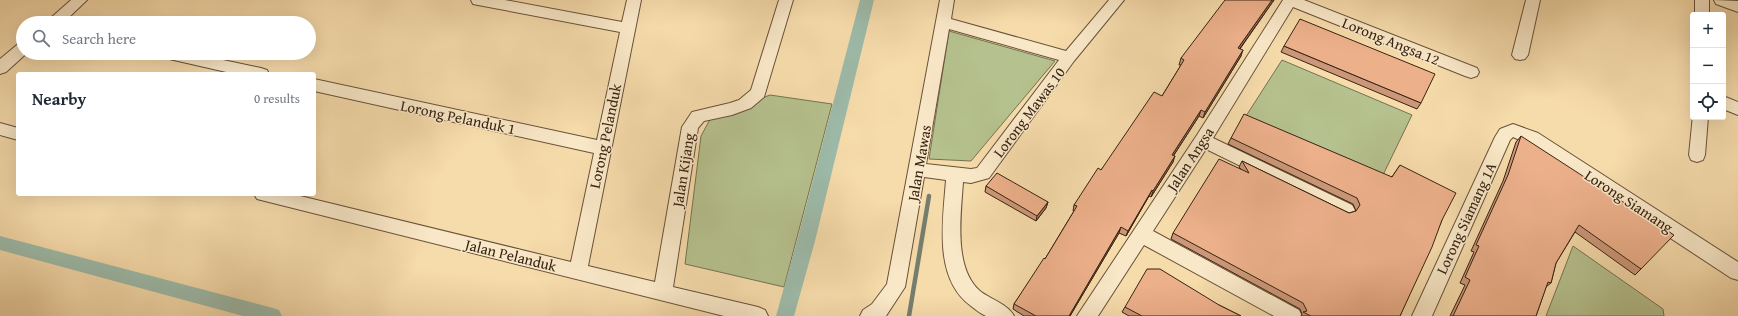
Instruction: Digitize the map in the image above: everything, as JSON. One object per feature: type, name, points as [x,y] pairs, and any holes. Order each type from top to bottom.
[{"type":"street","points":[[61,16],[80,0]]},
{"type":"street","points":[[478,0],[628,28]]},
{"type":"street","name":"Lorong Pelanduk","points":[[578,272],[602,148],[634,0]]},
{"type":"street","name":"Jalan Kijang","points":[[663,292],[690,127],[698,116],[732,109],[745,104],[758,93],[786,0]]},
{"type":"street","name":"Jalan Mawas","points":[[870,316],[879,310],[896,287],[947,0]]},
{"type":"street","name":"Lorong Mawas 10","points":[[918,170],[971,176],[983,173],[1069,57],[1117,0]]},
{"type":"street","name":"Lorong Angsa 12","points":[[1290,0],[1471,72]]},
{"type":"street","name":"Jalan Angsa","points":[[1087,316],[1203,140],[1290,0]]},
{"type":"street","points":[[1520,55],[1533,0]]},
{"type":"street","points":[[1702,0],[1702,12]]},
{"type":"street","points":[[1721,0],[1738,7]]},
{"type":"street","points":[[943,22],[1069,57]]},
{"type":"street","points":[[0,52],[16,51]]},
{"type":"street","points":[[0,68],[16,54]]},
{"type":"street","points":[[197,60],[252,72]]},
{"type":"street","name":"Lorong Pelanduk 1","points":[[316,85],[602,148]]},
{"type":"street","points":[[1726,103],[1738,109]]},
{"type":"street","points":[[1697,155],[1700,120]]},
{"type":"street","points":[[0,129],[16,133]]},
{"type":"street","name":"Lorong Siamang 1A","points":[[1422,316],[1503,137],[1506,133],[1513,130],[1520,132]]},
{"type":"street","name":"Lorong Siamang","points":[[1520,132],[1532,138],[1738,272]]},
{"type":"street","points":[[1203,140],[1346,210]]},
{"type":"street","points":[[955,175],[952,222],[955,268],[961,283],[975,298],[1004,316]]},
{"type":"street","name":"Jalan Pelanduk","points":[[271,196],[758,316]]},
{"type":"street","points":[[1141,234],[1292,316]]},
{"type":"green space","points":[[949,31],[1055,61],[971,161],[929,159]]},
{"type":"green space","points":[[1282,60],[1412,115],[1382,177],[1246,116]]},
{"type":"green space","points":[[770,95],[832,104],[784,287],[685,264],[701,136],[714,112],[744,105]]},
{"type":"green space","points":[[1573,246],[1663,309],[1664,316],[1546,316]]},
{"type":"building","points":[[1225,0],[1272,0],[1238,48],[1243,50],[1205,112],[1201,110],[1172,155],[1175,156],[1153,191],[1152,190],[1128,231],[1121,227],[1069,316],[1036,316],[1014,304],[1044,258],[1045,259],[1077,206],[1074,205],[1098,168],[1101,170],[1154,92],[1162,96],[1184,60],[1181,58]]},
{"type":"building","points":[[1300,19],[1435,74],[1421,103],[1284,46]]},
{"type":"building","points":[[1244,114],[1392,177],[1400,165],[1456,193],[1442,220],[1432,247],[1400,316],[1311,316],[1303,312],[1307,311],[1303,303],[1173,233],[1219,159],[1249,173],[1242,161],[1349,213],[1356,211],[1360,205],[1357,198],[1231,138]]},
{"type":"building","points":[[1521,136],[1674,235],[1641,269],[1579,225],[1556,263],[1551,283],[1548,282],[1536,316],[1453,316],[1470,280],[1465,277],[1479,246],[1476,245],[1508,175]]},
{"type":"building","points":[[997,173],[1048,202],[1037,216],[986,186]]},
{"type":"building","points":[[1147,269],[1160,269],[1219,305],[1241,316],[1142,316],[1125,307]]},
{"type":"waterway","points":[[785,316],[806,241],[867,0]]},
{"type":"waterway","points":[[909,316],[929,196]]},
{"type":"waterway","points":[[0,243],[273,316]]}]
